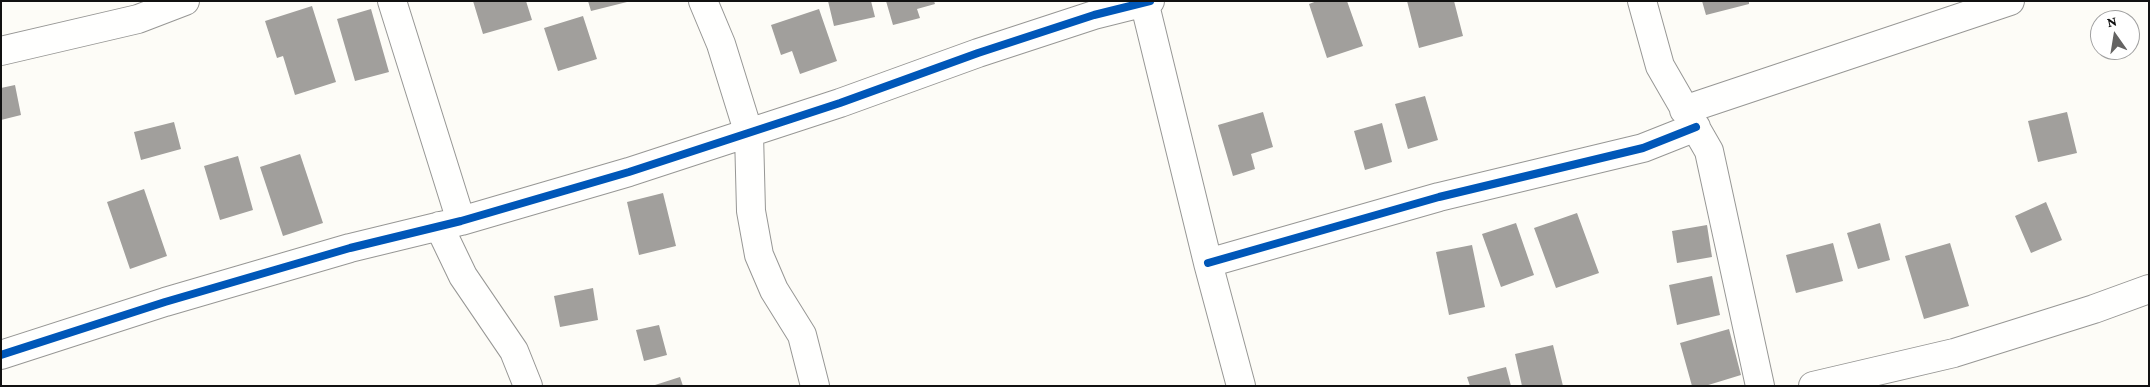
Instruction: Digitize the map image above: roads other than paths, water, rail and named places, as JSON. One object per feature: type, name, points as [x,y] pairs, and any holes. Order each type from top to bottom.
[{"type":"street","points":[[1,51],[138,19],[185,1]]},
{"type":"street","points":[[392,1],[463,276],[514,352],[528,386]]},
{"type":"street","points":[[703,1],[721,44],[748,134],[752,211],[759,255],[774,290],[802,335],[814,386]]},
{"type":"street","points":[[1642,1],[1660,66],[1709,151],[1760,386]]},
{"type":"street","points":[[1208,263],[1439,197],[1642,148],[1690,118],[2010,1]]},
{"type":"street","points":[[1,355],[193,294],[350,248],[450,223],[629,172],[748,134],[978,53],[1094,15],[1146,2],[1208,263],[1241,386]]},
{"type":"street","points":[[1813,386],[1954,353],[2094,309],[2149,289]]}]
